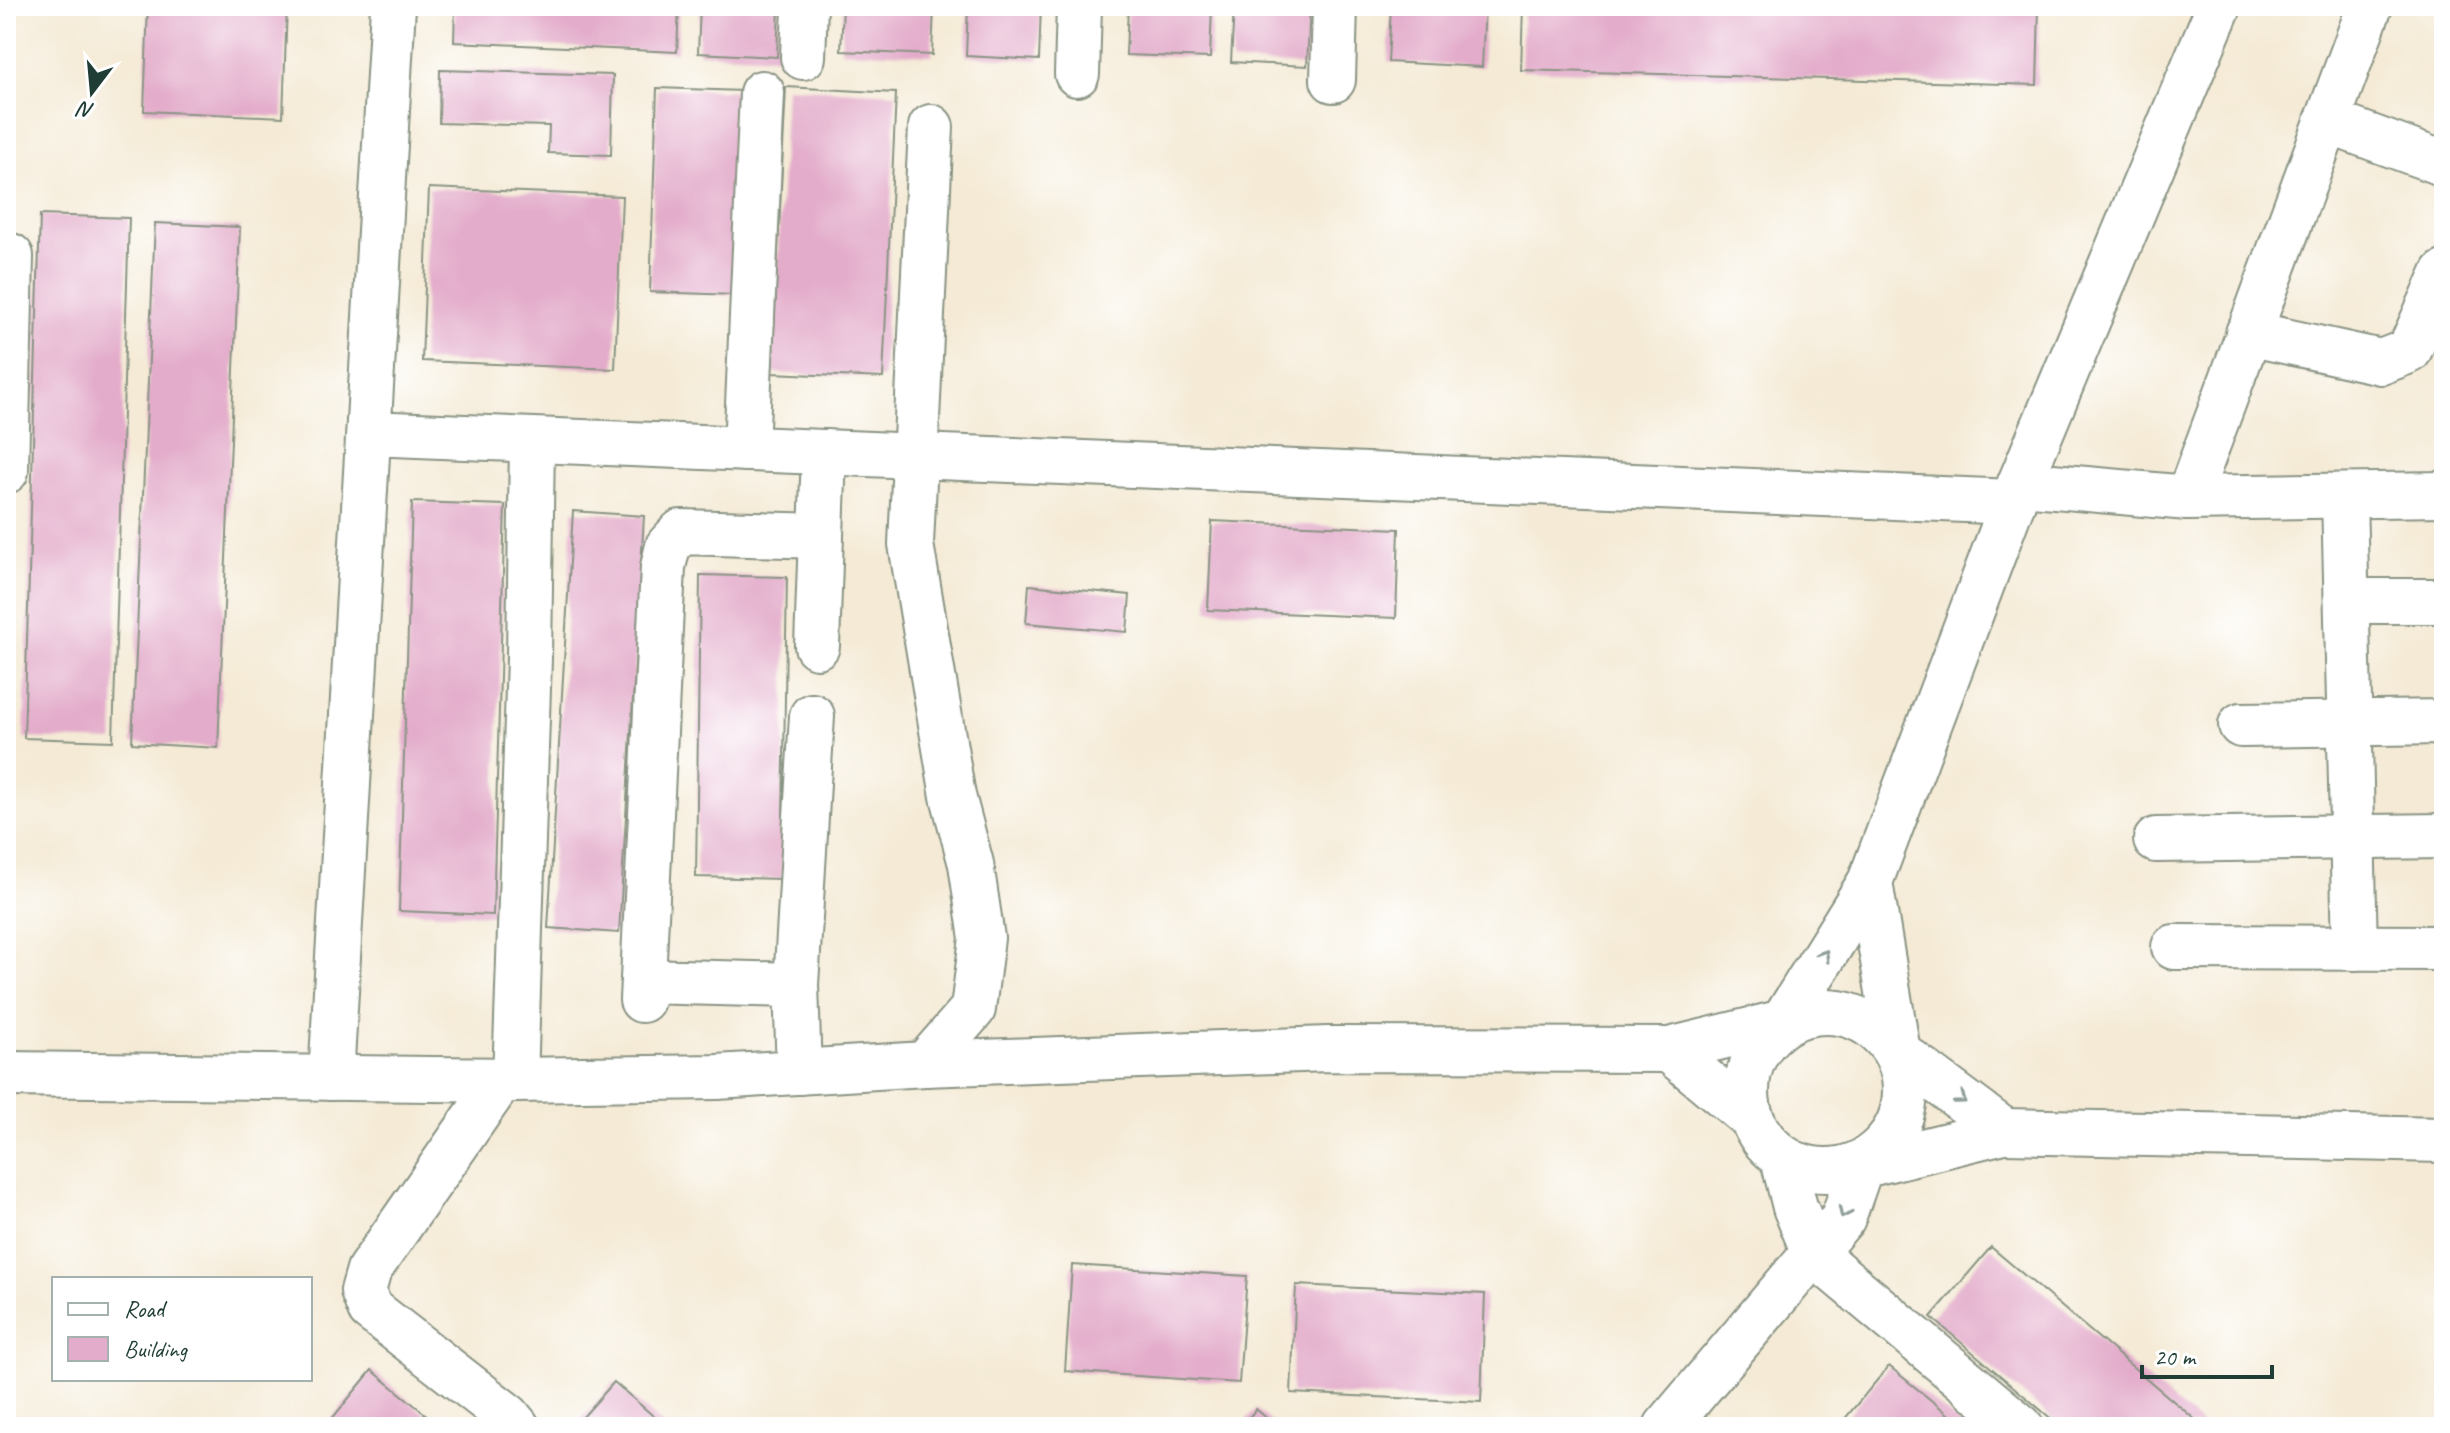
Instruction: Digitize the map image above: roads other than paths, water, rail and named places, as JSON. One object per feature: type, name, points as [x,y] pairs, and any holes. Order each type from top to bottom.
[{"type":"street","points":[[331,1078],[393,6]]},
{"type":"street","points":[[803,57],[805,6]]},
{"type":"street","points":[[1077,74],[1079,6]]},
{"type":"street","points":[[1333,80],[1335,6]]},
{"type":"street","points":[[1747,1115],[1746,1090],[1751,1063],[1764,1040],[1783,1022],[1870,882],[2016,492],[2219,6]]},
{"type":"street","points":[[2188,498],[2370,6]]},
{"type":"street","points":[[746,449],[762,93]]},
{"type":"street","points":[[2327,121],[2444,164]]},
{"type":"street","points":[[925,1064],[973,1009],[982,938],[971,864],[953,796],[911,544],[931,127]]},
{"type":"street","points":[[6,471],[11,256]]},
{"type":"street","points":[[2248,333],[2381,362],[2409,351],[2444,273]]},
{"type":"street","points":[[369,433],[915,456],[2188,498],[2444,494]]},
{"type":"street","points":[[517,1427],[508,1416],[370,1309],[363,1291],[369,1270],[508,1079],[529,658],[532,440]]},
{"type":"street","points":[[817,646],[824,452]]},
{"type":"street","points":[[2344,496],[2355,948]]},
{"type":"street","points":[[796,985],[643,991],[663,567],[668,546],[681,532],[821,536]]},
{"type":"street","points":[[2347,601],[2444,601]]},
{"type":"street","points":[[799,1072],[796,985],[812,716]]},
{"type":"street","points":[[2241,725],[2444,722]]},
{"type":"street","points":[[2156,840],[2444,836]]},
{"type":"street","points":[[1666,1427],[1815,1255],[1843,1218],[1861,1166],[1896,1128],[1904,1104],[1904,1079],[1870,882]]},
{"type":"street","points":[[2174,947],[2444,948]]},
{"type":"street","points":[[6,1074],[508,1079],[717,1077],[925,1064],[1328,1049],[1669,1050],[1811,1013],[1836,1012],[1861,1020],[1898,1052],[2004,1131]]},
{"type":"street","points":[[1669,1050],[1747,1115],[1763,1140],[1783,1159],[1809,1169],[1836,1170],[1861,1166],[2004,1131],[2444,1140]]},
{"type":"street","points":[[1783,1159],[1795,1207],[1815,1255],[2021,1427]]}]
